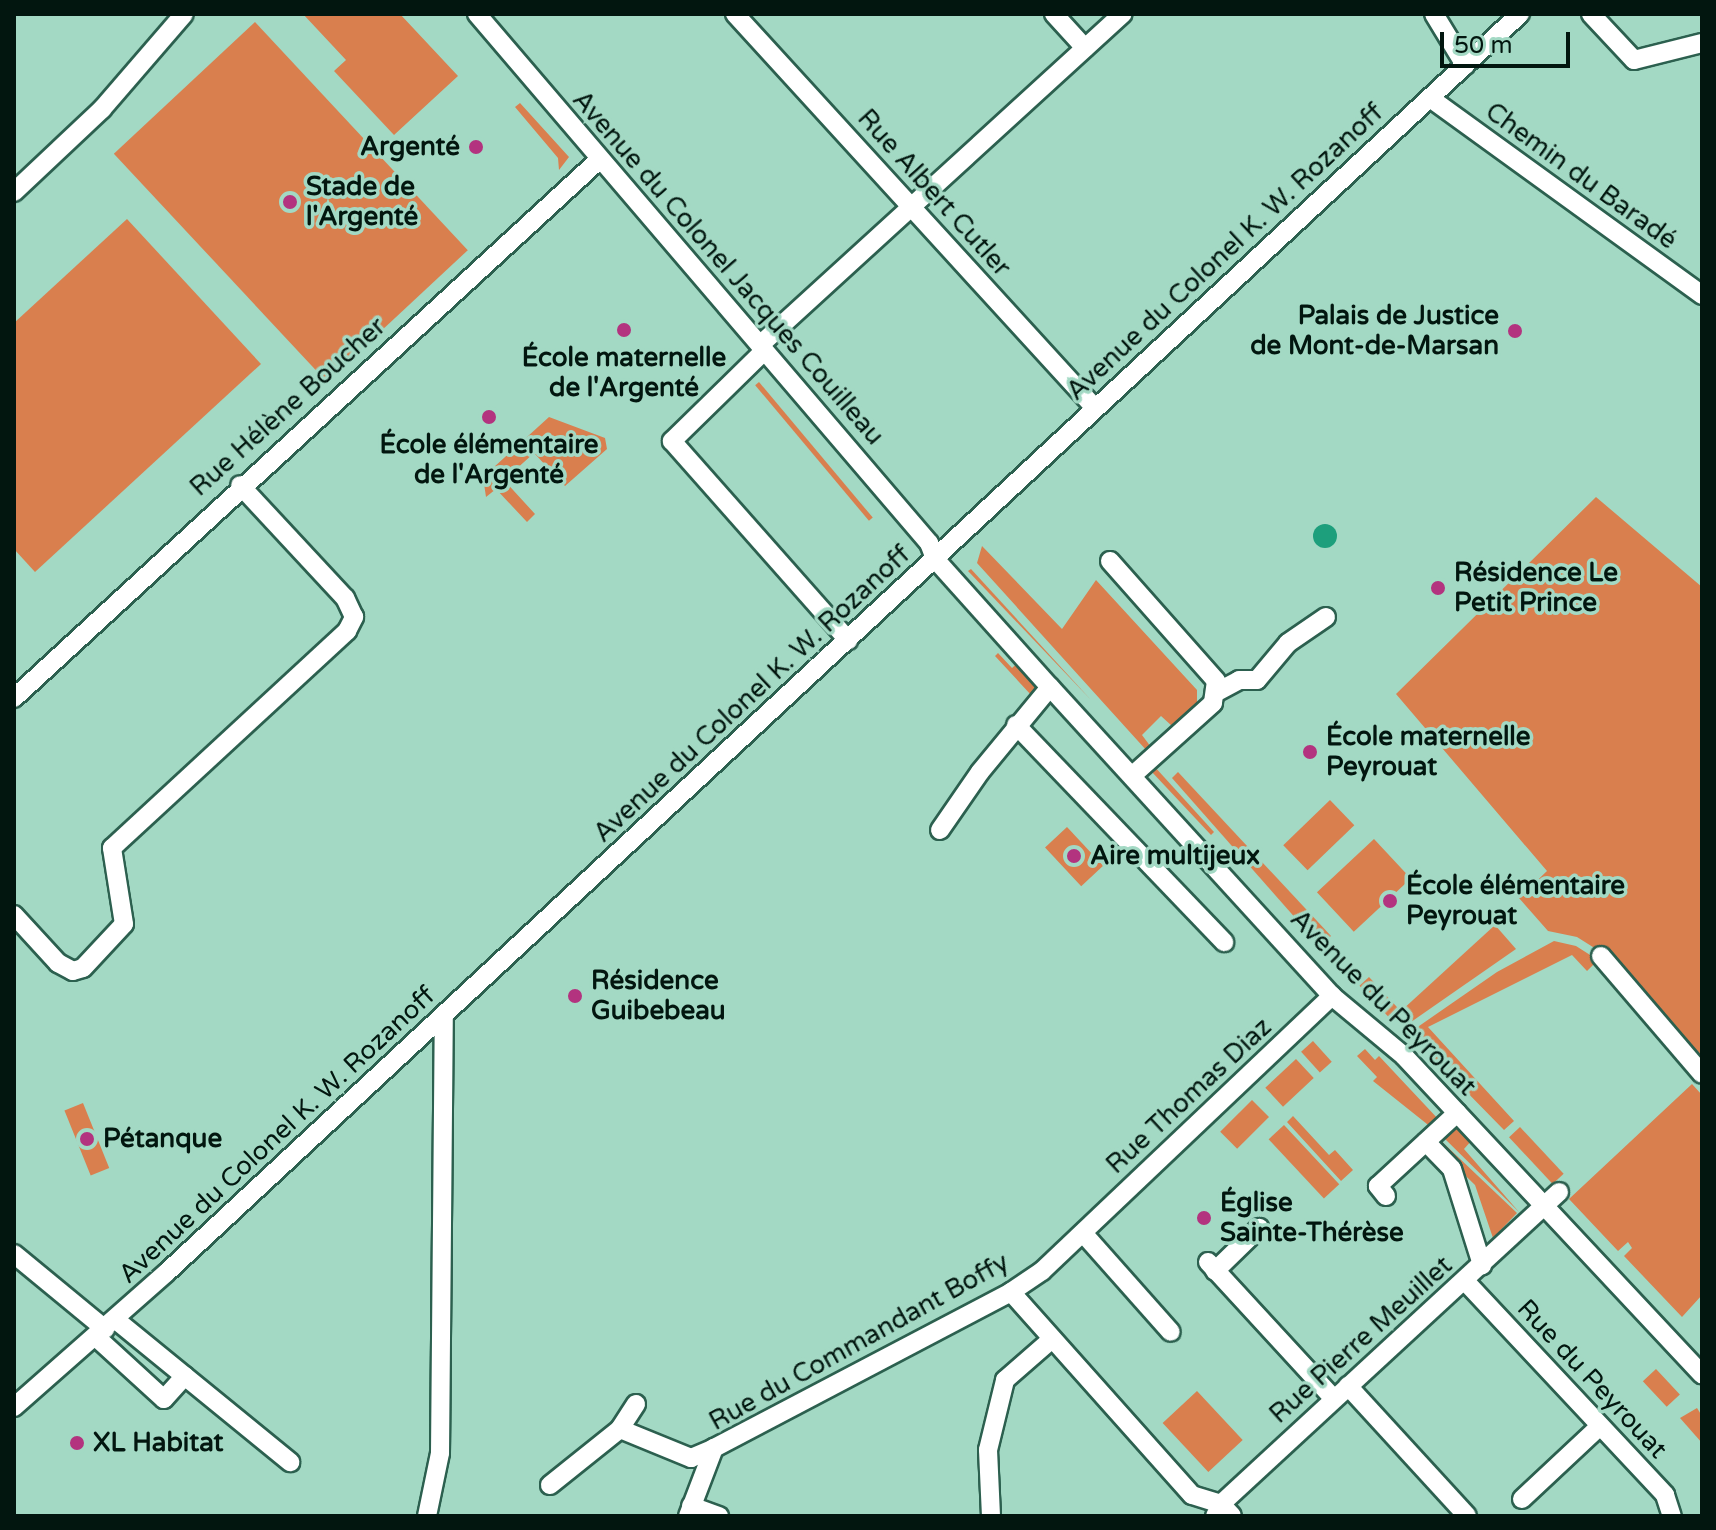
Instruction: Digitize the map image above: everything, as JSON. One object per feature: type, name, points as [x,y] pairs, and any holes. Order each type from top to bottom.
[{"type":"street","points":[[14,192],[102,109],[184,14]]},
{"type":"street","name":"Avenue du Colonel Jacques Couilleau","points":[[477,14],[929,543],[935,559]]},
{"type":"street","name":"Rue Albert Cutler","points":[[735,14],[1095,408]]},
{"type":"street","points":[[1054,14],[1085,48]]},
{"type":"street","points":[[848,640],[672,441],[762,348],[1123,14]]},
{"type":"street","points":[[1434,14],[1465,65]]},
{"type":"street","name":"Avenue du Colonel K. W. Rozanoff","points":[[14,1407],[106,1329],[1520,14]]},
{"type":"street","points":[[1591,14],[1634,60],[1702,43]]},
{"type":"street","name":"Chemin du Baradé","points":[[1430,98],[1702,295]]},
{"type":"street","name":"Rue Hélène Boucher","points":[[14,698],[240,485],[600,159]]},
{"type":"street","points":[[14,915],[58,963],[73,971],[83,968],[124,924],[112,848],[347,631],[354,617],[345,598],[240,485]]},
{"type":"street","name":"Avenue du Peyrouat","points":[[935,559],[1332,996],[1404,1056],[1457,1113],[1553,1199],[1702,1374]]},
{"type":"street","points":[[1110,561],[1216,681],[1213,703],[1132,776]]},
{"type":"street","points":[[1215,693],[1239,680],[1257,680],[1288,643],[1326,617]]},
{"type":"street","points":[[940,830],[1016,725],[1050,687]]},
{"type":"street","points":[[1016,725],[1224,942]]},
{"type":"street","points":[[1601,956],[1702,1074]]},
{"type":"street","name":"Rue Thomas Diaz","points":[[1083,1233],[1332,996]]},
{"type":"street","points":[[427,1516],[440,1453],[444,1015]]},
{"type":"street","points":[[1386,1196],[1378,1186],[1457,1113]]},
{"type":"street","points":[[1426,1142],[1452,1169],[1482,1265]]},
{"type":"street","name":"Rue Pierre Meuillet","points":[[1223,1512],[1334,1399],[1553,1199]]},
{"type":"street","points":[[1259,1228],[1211,1267],[1334,1399]]},
{"type":"street","points":[[1083,1233],[1171,1332]]},
{"type":"street","name":"Rue du Commandant Boffy","points":[[689,1511],[714,1448],[1011,1292],[1083,1233]]},
{"type":"street","points":[[14,1254],[106,1329],[185,1376],[290,1462]]},
{"type":"street","name":"Rue du Peyrouat","points":[[1465,1281],[1665,1495],[1672,1516]]},
{"type":"street","points":[[1011,1292],[1192,1495],[1223,1512]]},
{"type":"street","points":[[106,1329],[164,1399],[185,1376]]},
{"type":"street","points":[[991,1516],[988,1450],[1005,1380],[1052,1339]]},
{"type":"street","points":[[1348,1386],[1467,1516]]},
{"type":"street","points":[[550,1485],[620,1429],[636,1404]]},
{"type":"street","points":[[1522,1499],[1594,1422]]},
{"type":"street","points":[[620,1429],[691,1458],[714,1448]]},
{"type":"street","points":[[689,1511],[719,1516]]},
{"type":"shaded area","points":[[303,14],[400,14],[458,76],[394,135],[334,71],[346,60]]},
{"type":"shaded area","name":"Stade de l'Argenté","points":[[255,22],[468,250],[327,382],[114,154]]},
{"type":"shaded area","points":[[520,103],[569,157],[559,170],[558,158],[515,107]]},
{"type":"shaded area","points":[[127,219],[261,364],[35,572],[14,549],[14,323]]},
{"type":"shaded area","points":[[759,382],[873,518],[869,521],[755,385]]},
{"type":"shaded area","points":[[549,417],[605,438],[607,449],[565,486],[534,453],[504,480],[535,514],[527,522],[496,489],[486,497],[483,477]]},
{"type":"shaded area","points":[[1596,497],[1702,587],[1702,1066],[1604,954],[1577,937],[1548,931],[1519,898],[1547,871],[1396,694]]},
{"type":"shaded area","points":[[1325,524],[1333,528],[1337,536],[1333,544],[1325,548],[1317,544],[1313,536],[1317,528]]},
{"type":"shaded area","points":[[982,546],[1062,629],[1096,580],[1197,690],[1197,703],[1172,726],[1161,716],[1142,735],[1151,747],[1147,751],[977,563]]},
{"type":"shaded area","points":[[971,569],[1091,700],[968,571]]},
{"type":"shaded area","points":[[998,653],[1012,668],[1020,661],[1038,684],[1032,696],[995,656]]},
{"type":"shaded area","points":[[1154,766],[1214,832],[1211,835],[1151,771]]},
{"type":"shaded area","points":[[1178,772],[1331,936],[1320,946],[1172,778]]},
{"type":"shaded area","points":[[1330,800],[1354,825],[1308,870],[1283,845]]},
{"type":"shaded area","name":"Aire multijeux","points":[[1067,827],[1103,866],[1081,886],[1045,847]]},
{"type":"shaded area","points":[[1374,839],[1411,878],[1354,932],[1317,892]]},
{"type":"shaded area","points":[[1495,925],[1516,949],[1411,1022],[1401,1011]]},
{"type":"shaded area","points":[[1554,941],[1576,946],[1598,960],[1587,971],[1572,955],[1428,1027],[1514,1121],[1504,1130],[1409,1033],[1497,972]]},
{"type":"shaded area","points":[[1369,977],[1399,1009],[1390,1018],[1359,986]]},
{"type":"shaded area","points":[[1313,1041],[1332,1062],[1320,1073],[1301,1052]]},
{"type":"shaded area","points":[[1365,1049],[1375,1060],[1379,1056],[1440,1121],[1432,1128],[1373,1081],[1377,1077],[1357,1056]]},
{"type":"shaded area","points":[[1296,1059],[1314,1078],[1283,1107],[1265,1088]]},
{"type":"shaded area","points":[[1692,1084],[1702,1095],[1702,1295],[1682,1317],[1624,1256],[1632,1248],[1628,1242],[1618,1251],[1569,1199]]},
{"type":"shaded area","points":[[1252,1100],[1269,1117],[1237,1149],[1220,1132]]},
{"type":"shaded area","name":"Pétanque","points":[[83,1103],[109,1168],[91,1175],[64,1110]]},
{"type":"shaded area","points":[[1293,1116],[1329,1155],[1335,1150],[1353,1170],[1341,1181],[1287,1122]]},
{"type":"shaded area","points":[[1455,1120],[1472,1140],[1464,1149],[1519,1212],[1440,1134]]},
{"type":"shaded area","points":[[1284,1125],[1339,1184],[1324,1199],[1269,1139]]},
{"type":"shaded area","points":[[1520,1127],[1564,1174],[1553,1184],[1509,1137]]},
{"type":"shaded area","points":[[1437,1137],[1517,1213],[1493,1238],[1475,1185],[1431,1142]]},
{"type":"shaded area","points":[[1656,1369],[1680,1395],[1667,1407],[1643,1381]]},
{"type":"shaded area","points":[[1197,1391],[1243,1440],[1208,1472],[1163,1423]]},
{"type":"shaded area","points":[[1697,1408],[1702,1416],[1702,1443],[1680,1418]]},
{"type":"place","name":"Argenté","points":[[476,147]]},
{"type":"place","name":"Stade de l'Argenté","points":[[290,202]]},
{"type":"place","name":"École maternelle de l'Argenté","points":[[624,330]]},
{"type":"place","name":"Palais de Justice de Mont-de-Marsan","points":[[1515,331]]},
{"type":"place","name":"École élémentaire de l'Argenté","points":[[489,417]]},
{"type":"place","name":"Résidence Le Petit Prince","points":[[1438,588]]},
{"type":"place","name":"École maternelle Peyrouat","points":[[1310,752]]},
{"type":"place","name":"Aire multijeux","points":[[1074,856]]},
{"type":"place","name":"École élémentaire Peyrouat","points":[[1390,901]]},
{"type":"place","name":"Résidence Guibebeau","points":[[575,996]]},
{"type":"place","name":"Pétanque","points":[[87,1139]]},
{"type":"place","name":"Église Sainte-Thérèse","points":[[1204,1218]]},
{"type":"place","name":"XL Habitat","points":[[77,1443]]}]
